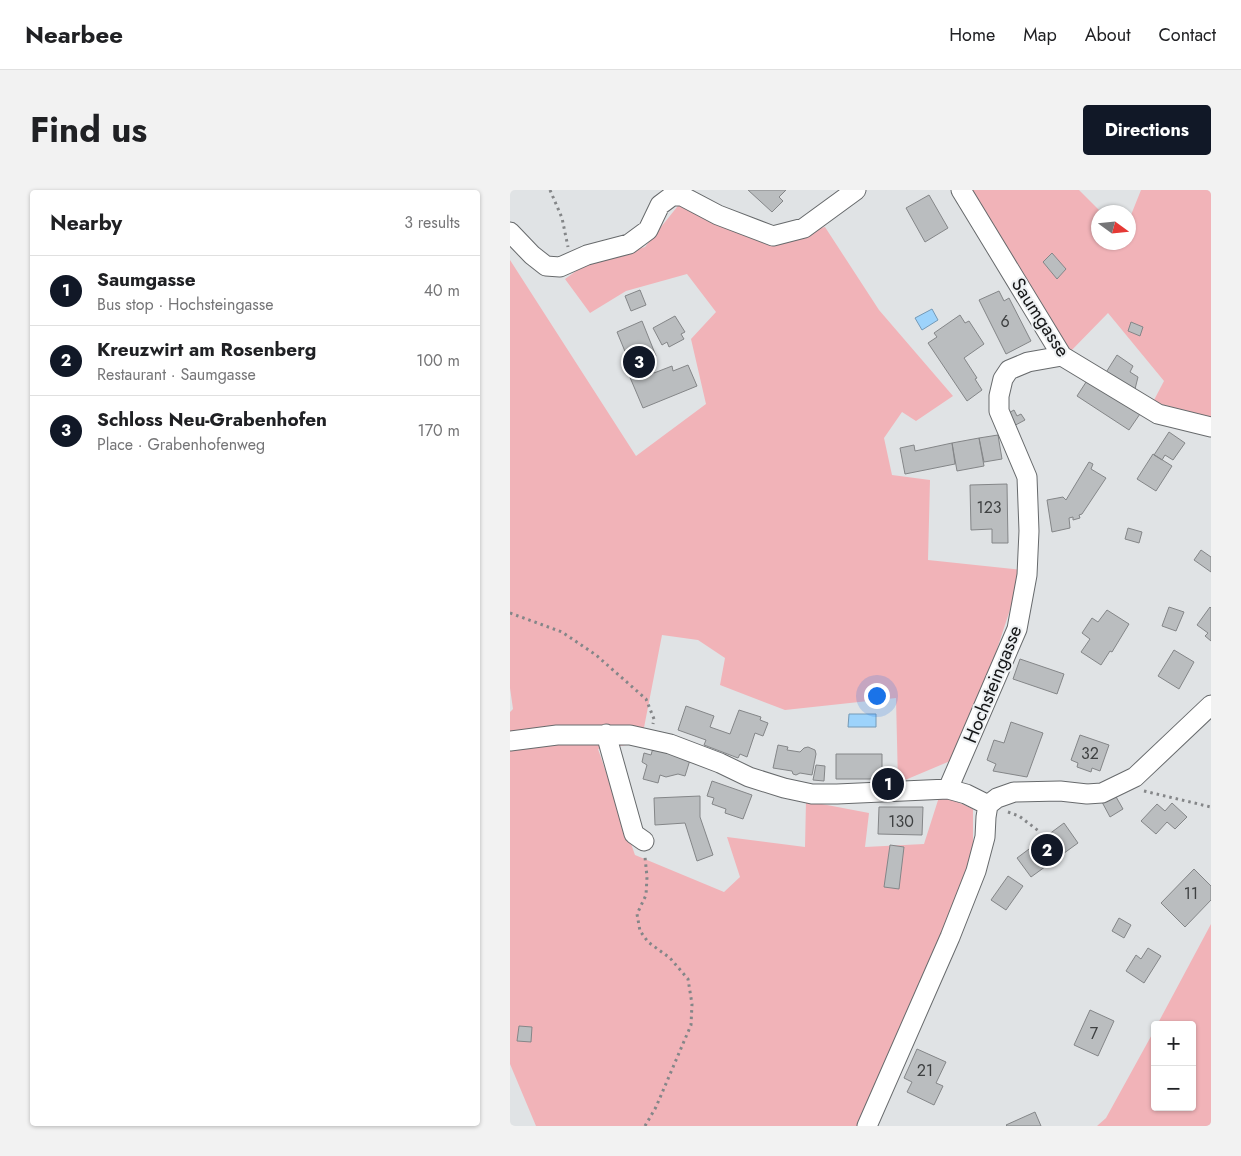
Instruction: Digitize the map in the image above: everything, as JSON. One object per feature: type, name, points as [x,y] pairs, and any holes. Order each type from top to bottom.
[{"type":"street","points":[[510,232],[532,256],[546,266],[560,268],[587,255],[629,244],[648,230],[660,205],[672,196],[682,196],[718,215],[773,236],[804,228],[856,190]]},
{"type":"street","name":"Saumgasse","points":[[961,190],[1062,356],[1158,414],[1211,427]]},
{"type":"street","name":"Hochsteingasse","points":[[948,789],[1017,629],[1027,576],[1029,531],[1027,477],[999,411],[999,396],[1003,379],[1009,370],[1015,367],[1028,362],[1062,356]]},
{"type":"street","points":[[867,1126],[950,937],[976,871],[985,837],[988,805],[997,798],[1014,792],[1102,793],[1136,777],[1211,705]]},
{"type":"street","points":[[510,741],[557,734],[630,735],[652,739],[720,763],[749,777],[784,788],[812,794],[948,789],[966,794],[988,805]]},
{"type":"street","points":[[606,734],[634,834],[644,842]]},
{"type":"path","points":[[550,190],[562,218],[568,246],[566,265]]},
{"type":"path","points":[[510,613],[562,632],[596,655],[646,699],[654,719],[652,739]]},
{"type":"path","points":[[1124,783],[1137,789],[1211,807]]},
{"type":"path","points":[[988,805],[1019,816],[1040,832]]},
{"type":"path","points":[[644,842],[647,877],[646,895],[637,914],[640,931],[648,942],[670,958],[688,979],[692,1004],[692,1025],[656,1107],[645,1126]]},
{"type":"shaded area","points":[[972,190],[1079,190],[1094,205],[1091,205],[1091,250],[1136,250],[1135,205],[1141,190],[1211,190],[1211,417],[1153,402],[1164,381],[1108,313],[1067,355]]},
{"type":"shaded area","points":[[681,202],[768,241],[825,227],[879,310],[953,396],[916,421],[902,412],[884,438],[892,475],[930,480],[928,560],[1023,570],[962,756],[898,783],[896,698],[785,710],[720,685],[725,658],[698,640],[662,635],[641,743],[598,749],[635,855],[724,892],[740,877],[727,837],[805,847],[806,801],[869,813],[865,847],[924,844],[940,794],[973,809],[973,860],[912,1005],[857,1126],[536,1126],[510,1064],[510,712],[513,709],[510,688],[510,260],[636,456],[706,404],[691,339],[716,312],[687,274],[626,291],[590,313],[565,279],[583,266],[645,247]]},
{"type":"shaded area","points":[[1211,924],[1211,1126],[1097,1126],[1106,1118],[1151,1036],[1151,1111],[1196,1111],[1196,1021],[1159,1021]]},
{"type":"water","points":[[932,309],[938,320],[922,330],[915,318]]},
{"type":"water","points":[[849,714],[876,714],[876,727],[848,727]]},
{"type":"building","points":[[748,190],[786,190],[779,197],[783,201],[772,212]]},
{"type":"building","points":[[929,195],[948,228],[925,242],[906,208]]},
{"type":"building","points":[[1052,253],[1066,269],[1057,279],[1043,262]]},
{"type":"building","points":[[640,290],[646,305],[631,311],[625,296]]},
{"type":"building","points":[[999,291],[1004,301],[1009,298],[1031,341],[1006,354],[979,300]]},
{"type":"building","points":[[960,315],[965,323],[969,321],[984,344],[964,358],[977,378],[975,379],[982,390],[967,401],[928,343],[937,337],[934,333]]},
{"type":"building","points":[[675,316],[685,332],[681,334],[684,339],[669,347],[667,342],[662,345],[653,328]]},
{"type":"building","points":[[642,321],[656,356],[648,359],[654,373],[672,366],[673,371],[688,365],[697,386],[643,408],[626,368],[631,366],[617,332]]},
{"type":"building","points":[[1131,322],[1143,327],[1140,336],[1128,331]]},
{"type":"building","points":[[1117,355],[1133,366],[1130,372],[1138,377],[1134,393],[1105,374]]},
{"type":"building","points":[[1090,376],[1142,411],[1129,430],[1077,396]]},
{"type":"building","points":[[1014,410],[1017,416],[1021,414],[1025,420],[1010,428],[1003,416]]},
{"type":"building","points":[[1169,432],[1185,443],[1173,460],[1165,455],[1162,460],[1154,455]]},
{"type":"building","points":[[998,435],[1002,459],[984,462],[979,438]]},
{"type":"building","points":[[979,438],[984,466],[957,471],[952,443]]},
{"type":"building","points":[[952,443],[955,464],[905,474],[900,448],[914,445],[915,451]]},
{"type":"building","points":[[1153,454],[1172,466],[1156,491],[1137,479]]},
{"type":"building","points":[[1089,462],[1093,464],[1091,469],[1106,478],[1082,514],[1079,515],[1080,518],[1073,520],[1073,517],[1069,518],[1070,528],[1052,532],[1047,500],[1063,497],[1066,500]]},
{"type":"building","points":[[1007,484],[1008,543],[992,543],[992,529],[971,530],[970,485]]},
{"type":"building","points":[[1128,528],[1142,532],[1139,543],[1125,539]]},
{"type":"building","points":[[1201,550],[1211,557],[1211,572],[1194,560]]},
{"type":"building","points":[[1169,607],[1184,612],[1176,631],[1162,626]]},
{"type":"building","points":[[1210,607],[1211,641],[1205,636],[1208,633],[1197,625]]},
{"type":"building","points":[[1107,610],[1129,624],[1112,652],[1110,651],[1101,665],[1081,652],[1090,639],[1082,633],[1092,618],[1098,622]]},
{"type":"building","points":[[1174,650],[1194,662],[1179,689],[1158,676]]},
{"type":"building","points":[[1020,659],[1064,674],[1057,694],[1013,679]]},
{"type":"building","points":[[686,706],[714,716],[710,727],[730,734],[739,710],[761,717],[760,720],[768,723],[763,736],[755,733],[747,757],[740,754],[738,758],[704,745],[706,740],[678,730]]},
{"type":"building","points":[[1011,722],[1043,733],[1027,777],[993,771],[996,764],[987,760],[994,740],[1004,743]]},
{"type":"building","points":[[1080,735],[1109,745],[1100,771],[1092,768],[1091,772],[1077,767],[1078,763],[1071,760]]},
{"type":"building","points":[[778,745],[788,747],[787,750],[800,752],[808,747],[815,750],[812,775],[800,773],[796,775],[792,771],[773,768]]},
{"type":"building","points":[[653,748],[690,760],[685,776],[678,774],[666,777],[660,775],[658,783],[643,779],[647,765],[642,762],[644,753],[651,755]]},
{"type":"building","points":[[836,754],[882,754],[882,779],[836,779]]},
{"type":"building","points":[[816,765],[825,766],[824,781],[813,780]]},
{"type":"building","points":[[712,781],[752,795],[743,819],[725,813],[726,809],[712,804],[714,798],[707,796]]},
{"type":"building","points":[[1115,795],[1123,809],[1110,817],[1102,802]]},
{"type":"building","points":[[700,796],[700,817],[713,855],[697,861],[685,823],[655,825],[654,798]]},
{"type":"building","points":[[1172,803],[1187,817],[1175,829],[1167,822],[1156,834],[1141,821],[1157,804],[1165,811]]},
{"type":"building","points":[[879,807],[923,807],[922,835],[878,834]]},
{"type":"building","points":[[1064,823],[1078,843],[1031,877],[1017,858]]},
{"type":"building","points":[[890,845],[904,847],[899,889],[884,887]]},
{"type":"building","points":[[1194,869],[1211,886],[1211,900],[1185,927],[1161,903]]},
{"type":"building","points":[[1008,876],[1023,886],[1006,910],[991,900]]},
{"type":"building","points":[[1119,918],[1131,925],[1124,938],[1112,931]]},
{"type":"building","points":[[1148,948],[1161,956],[1144,983],[1126,971],[1136,955],[1141,959]]},
{"type":"building","points":[[1090,1010],[1114,1021],[1098,1056],[1074,1045]]},
{"type":"building","points":[[519,1026],[532,1027],[531,1042],[517,1041]]},
{"type":"building","points":[[917,1049],[946,1062],[936,1083],[943,1086],[934,1105],[907,1092],[912,1082],[904,1078]]},
{"type":"building","points":[[1035,1112],[1041,1126],[1006,1125]]},
{"type":"place","name":"Schloss Neu-Grabenhofen","points":[[639,362]]},
{"type":"place","name":"Saumgasse","points":[[888,784]]},
{"type":"place","name":"Kreuzwirt am Rosenberg","points":[[1047,850]]}]
